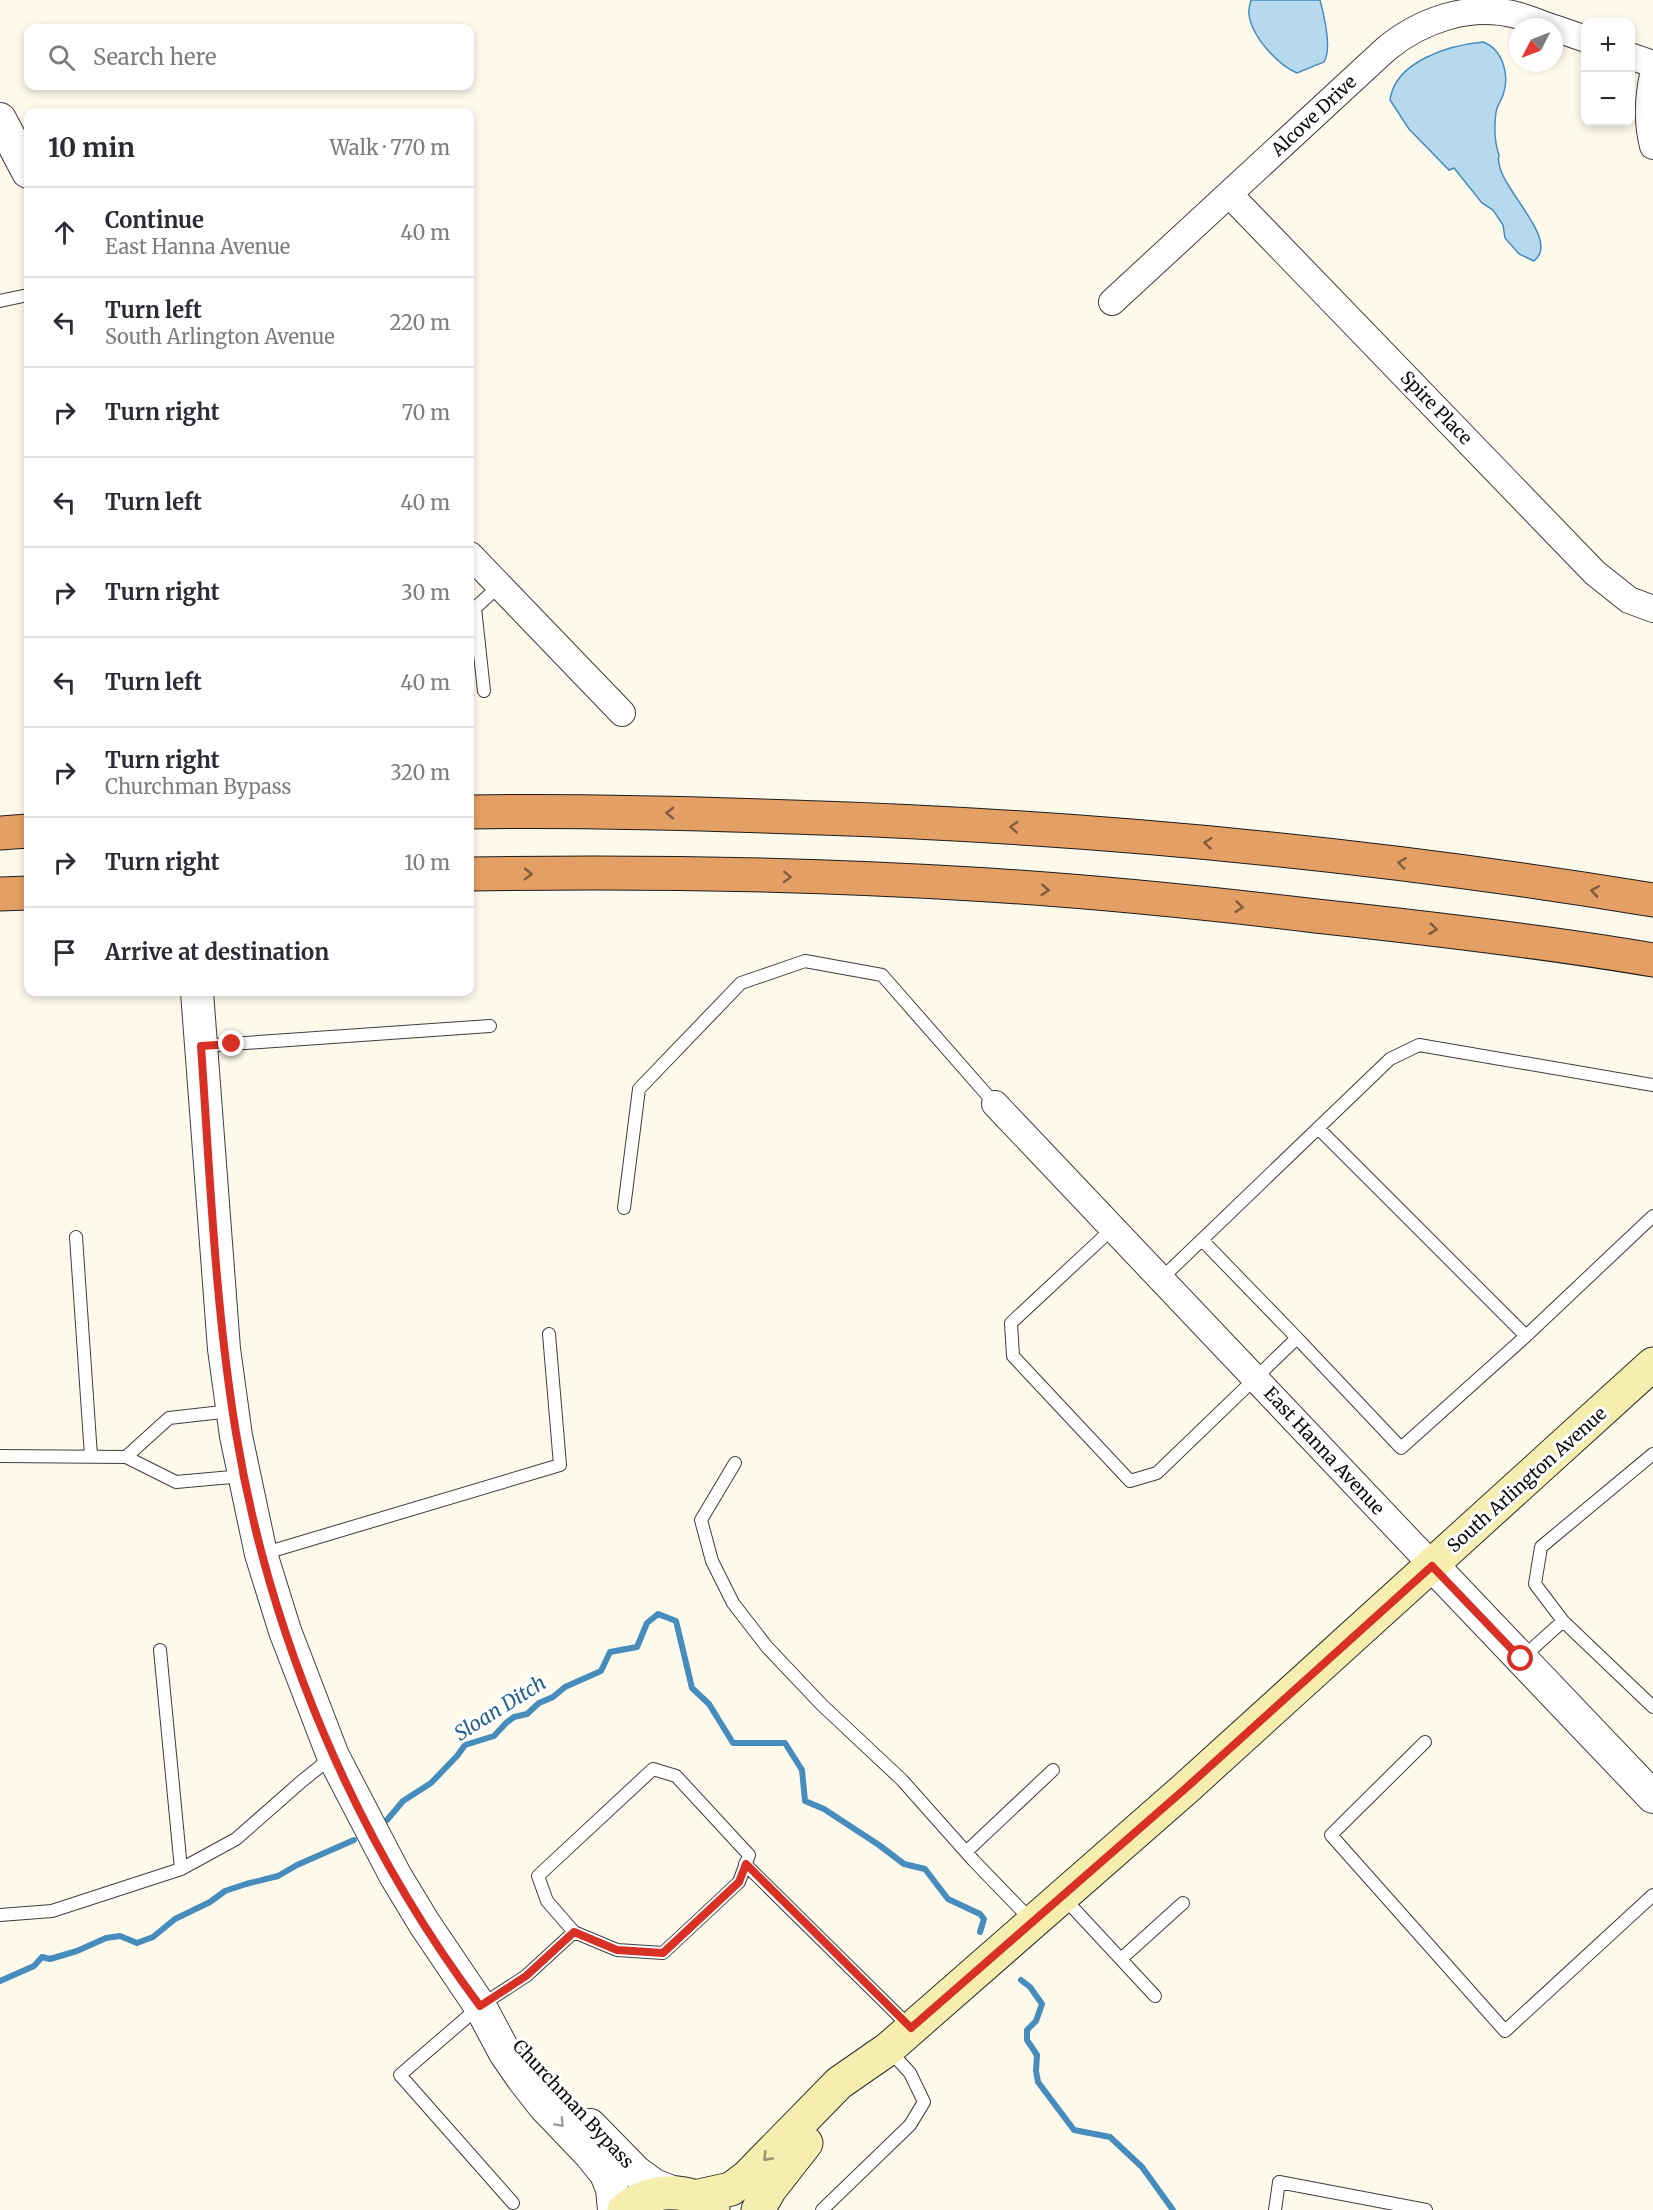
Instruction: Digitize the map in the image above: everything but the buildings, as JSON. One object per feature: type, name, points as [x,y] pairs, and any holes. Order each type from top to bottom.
[{"type":"highway","points":[[474,812],[696,814],[990,825],[1121,835],[1378,860],[1653,900]]},
{"type":"highway","points":[[0,833],[24,831]]},
{"type":"highway","points":[[474,874],[729,875],[859,878],[988,885],[1118,895],[1360,921],[1497,937],[1653,960]]},
{"type":"highway","points":[[0,894],[24,893]]},
{"type":"main road","name":"South Arlington Avenue","points":[[624,2210],[640,2199],[656,2193],[694,2200],[731,2189],[747,2177],[839,2083],[900,2039],[1186,1788],[1653,1364]]},
{"type":"main road","name":"South Arlington Avenue","points":[[758,2210],[770,2189],[825,2120],[900,2039]]},
{"type":"street","name":"Alcove Drive","points":[[1112,302],[1386,49],[1418,27],[1460,14],[1492,12],[1515,14],[1526,18]]},
{"type":"street","name":"Alcove Drive","points":[[1563,32],[1581,37]]},
{"type":"street","points":[[1635,58],[1653,64]]},
{"type":"street","points":[[1653,75],[1649,116],[1653,146]]},
{"type":"street","points":[[0,119],[24,164]]},
{"type":"street","name":"Spire Place","points":[[1229,194],[1595,573],[1629,600],[1653,609]]},
{"type":"street","points":[[474,559],[622,713]]},
{"type":"street","name":"Churchman Bypass","points":[[197,996],[222,1330],[232,1411],[261,1554],[295,1658],[333,1756],[395,1875],[480,2006],[505,2053],[523,2079],[545,2107],[606,2174],[612,2189],[614,2210]]},
{"type":"street","name":"East Hanna Avenue","points":[[995,1104],[1653,1797]]},
{"type":"street","name":"Churchman Bypass","points":[[480,2006],[636,2172],[654,2185],[694,2200]]},
{"type":"lane","points":[[0,302],[24,296]]},
{"type":"lane","points":[[474,609],[499,586]]},
{"type":"lane","points":[[474,624],[484,691]]},
{"type":"lane","points":[[624,1208],[639,1089],[741,983],[805,961],[882,975],[995,1104]]},
{"type":"lane","points":[[201,1046],[489,1026]]},
{"type":"lane","points":[[1161,1279],[1390,1059],[1419,1045],[1653,1085]]},
{"type":"lane","points":[[1318,1128],[1526,1336]]},
{"type":"lane","points":[[1202,1240],[1401,1448],[1526,1336],[1653,1216]]},
{"type":"lane","points":[[1113,1228],[1011,1323],[1013,1356],[1130,1481],[1157,1473],[1297,1338]]},
{"type":"lane","points":[[76,1237],[92,1456]]},
{"type":"lane","points":[[261,1554],[560,1465],[549,1334]]},
{"type":"lane","points":[[126,1456],[169,1418],[232,1411]]},
{"type":"lane","points":[[1653,1454],[1541,1547],[1535,1584],[1563,1621],[1653,1707]]},
{"type":"lane","points":[[0,1456],[126,1456],[176,1482],[245,1476]]},
{"type":"lane","points":[[735,1462],[701,1520],[711,1561],[733,1603],[775,1655],[822,1705],[902,1780],[1033,1922]]},
{"type":"lane","points":[[1521,1659],[1563,1621]]},
{"type":"lane","points":[[160,1650],[181,1869]]},
{"type":"lane","points":[[1425,1742],[1330,1835],[1505,2031],[1653,1895]]},
{"type":"lane","points":[[0,1915],[52,1911],[181,1869],[236,1839],[333,1756]]},
{"type":"lane","points":[[653,1769],[676,1776],[748,1855],[739,1882],[663,1953],[617,1950],[574,1932],[547,1901],[538,1876],[653,1769]]},
{"type":"lane","points":[[966,1852],[1053,1770]]},
{"type":"lane","points":[[746,1864],[900,2039],[910,2073],[924,2102],[910,2125],[822,2210]]},
{"type":"lane","points":[[1062,1896],[1155,1996]]},
{"type":"lane","points":[[1121,1959],[1183,1903]]},
{"type":"lane","points":[[513,2203],[400,2075],[480,2006],[526,1976],[574,1932]]},
{"type":"lane","points":[[1275,2210],[1279,2182],[1377,2205],[1426,2210]]},
{"type":"water","points":[[1251,0],[1320,0],[1327,41],[1324,62],[1297,73],[1282,64],[1260,40],[1251,23],[1249,12]]},
{"type":"water","points":[[1483,42],[1496,51],[1505,72],[1505,88],[1496,112],[1495,139],[1500,167],[1506,181],[1534,225],[1540,239],[1541,251],[1534,261],[1519,254],[1505,238],[1503,225],[1493,210],[1482,203],[1454,168],[1449,170],[1409,129],[1390,100],[1394,86],[1413,65],[1440,51]]},
{"type":"waterway","name":"Sloan Ditch","points":[[387,1820],[403,1801],[431,1783],[465,1745],[494,1736],[514,1717],[527,1714],[539,1703],[553,1697],[565,1687],[601,1671],[610,1652],[637,1647],[647,1623],[658,1614],[676,1621],[692,1688],[709,1704],[733,1743],[785,1743],[802,1770],[805,1801],[824,1809],[904,1864],[925,1869],[948,1899],[980,1914],[984,1919],[980,1932]]},
{"type":"waterway","name":"Sloan Ditch","points":[[0,1981],[34,1966],[42,1957],[50,1959],[77,1951],[106,1938],[120,1936],[137,1943],[153,1937],[175,1919],[210,1902],[225,1891],[278,1876],[297,1865],[354,1840]]},
{"type":"waterway","name":"Sloan Ditch","points":[[1021,1980],[1030,1987],[1042,2004],[1036,2021],[1027,2030],[1027,2040],[1037,2055],[1038,2082],[1074,2130],[1110,2137],[1142,2167],[1173,2210]]},
{"type":"route","points":[[232,1044],[201,1046],[224,1350],[236,1436],[261,1554],[302,1679],[333,1756],[395,1875],[480,2006],[526,1976],[574,1932],[617,1950],[663,1953],[739,1882],[746,1864],[911,2028],[1186,1788],[1432,1566],[1521,1659]]}]
